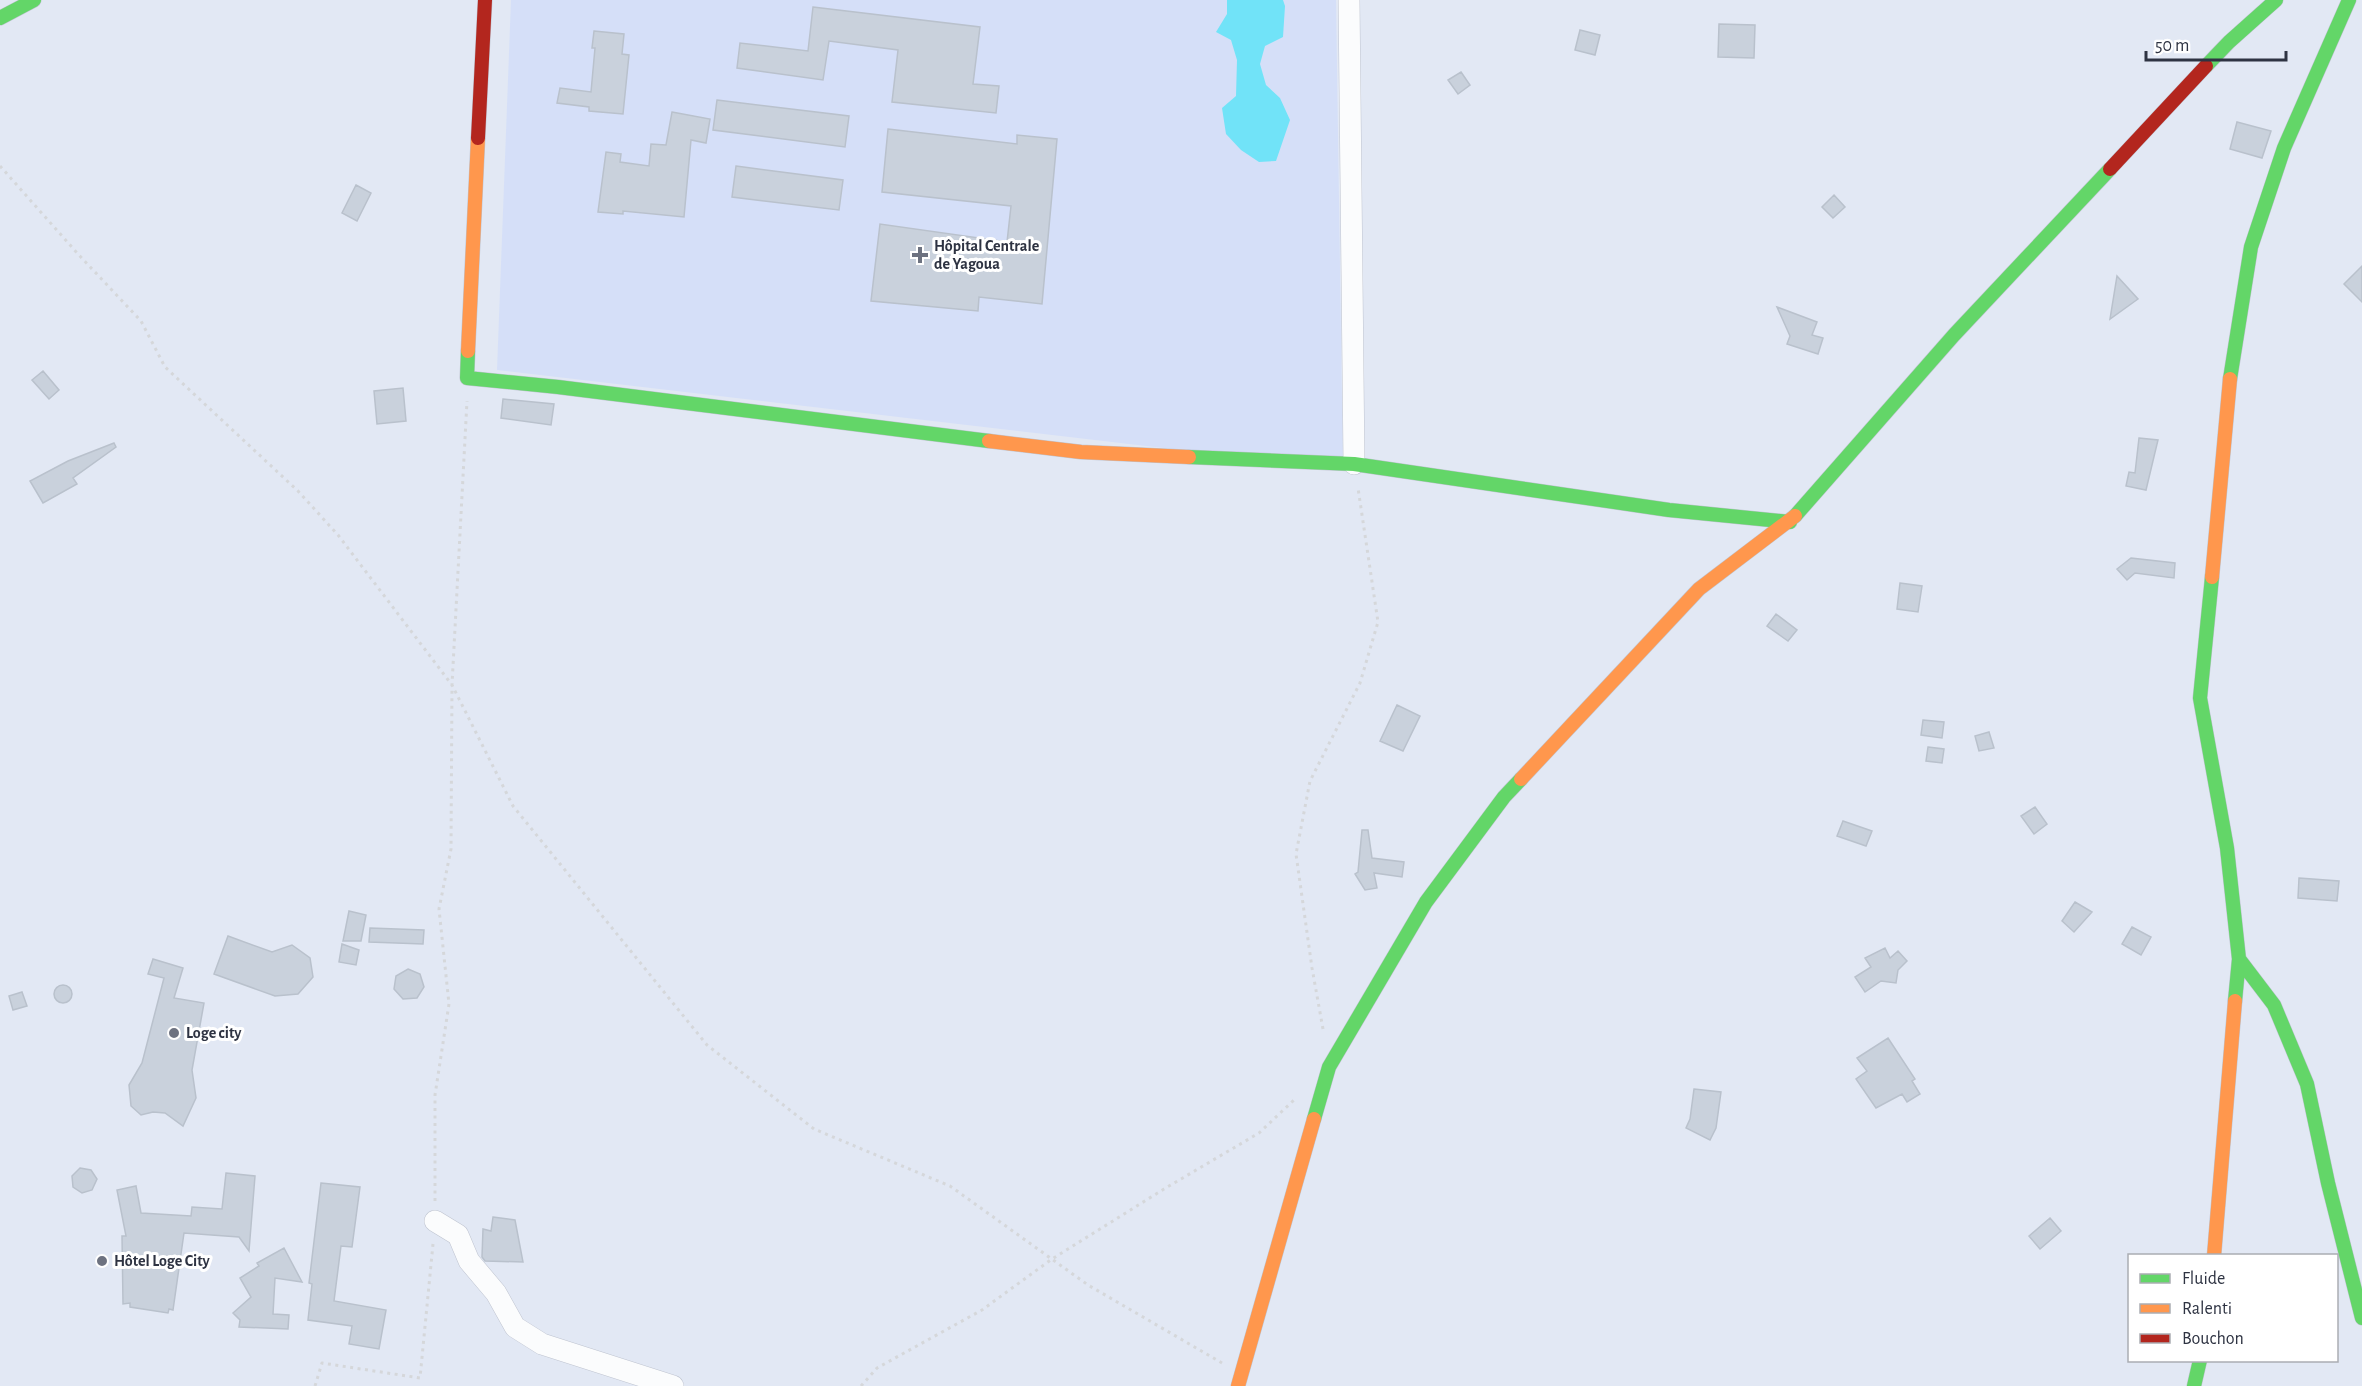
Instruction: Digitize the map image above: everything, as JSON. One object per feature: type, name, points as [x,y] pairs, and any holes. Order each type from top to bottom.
[{"type":"main road","points":[[0,18],[34,0]]},
{"type":"main road","points":[[485,0],[467,378],[558,387],[1081,452],[1354,464],[1669,510],[1790,522]]},
{"type":"main road","points":[[1240,1381],[1329,1067],[1426,902],[1503,797],[1699,590],[1790,522],[1962,327],[2229,42],[2276,0]]},
{"type":"main road","points":[[2214,1254],[2239,959],[2227,848],[2200,698],[2233,352],[2252,246],[2284,148],[2349,0]]},
{"type":"main road","points":[[2239,959],[2274,1005],[2307,1084],[2328,1183],[2362,1318]]},
{"type":"main road","points":[[2194,1386],[2200,1362]]},
{"type":"street","points":[[1349,0],[1354,464]]},
{"type":"street","points":[[435,1221],[458,1236],[469,1261],[496,1293],[515,1327],[542,1344],[672,1386]]},
{"type":"path","points":[[0,166],[141,321],[165,367],[298,490],[338,535],[452,686],[513,806],[707,1045],[814,1129],[950,1186],[1088,1285],[1240,1381]]},
{"type":"path","points":[[315,1386],[322,1363],[420,1378],[435,1221],[435,1095],[449,1004],[439,909],[451,849],[452,686],[467,378]]},
{"type":"path","points":[[1323,1034],[1296,854],[1310,781],[1360,683],[1378,622],[1354,464]]},
{"type":"path","points":[[861,1386],[877,1368],[982,1310],[1052,1259],[1259,1132],[1298,1096]]},
{"type":"shaded area","name":"Hôpital Centrale de Yagoua","points":[[511,0],[1336,0],[1343,469],[497,370]]},
{"type":"water","points":[[1227,0],[1283,0],[1285,6],[1283,37],[1265,46],[1260,64],[1266,85],[1280,98],[1290,120],[1276,161],[1259,162],[1241,150],[1226,134],[1222,108],[1236,96],[1237,60],[1231,40],[1216,32],[1227,14]]},
{"type":"building","points":[[813,7],[980,27],[973,84],[999,86],[996,113],[892,102],[898,50],[829,41],[823,80],[737,68],[740,43],[808,51]]},
{"type":"building","points":[[1719,24],[1755,25],[1754,58],[1718,57]]},
{"type":"building","points":[[1580,30],[1600,35],[1595,55],[1575,50]]},
{"type":"building","points":[[594,31],[624,34],[622,54],[629,55],[623,114],[589,111],[589,107],[557,103],[560,88],[591,92],[595,48],[592,48]]},
{"type":"building","points":[[1461,72],[1470,85],[1458,94],[1448,80]]},
{"type":"building","points":[[717,100],[849,116],[845,147],[713,130]]},
{"type":"building","points":[[672,112],[710,119],[706,143],[691,140],[684,217],[623,211],[623,214],[598,212],[606,152],[621,154],[620,162],[649,166],[651,144],[666,145]]},
{"type":"building","points":[[2237,122],[2271,131],[2262,158],[2230,149]]},
{"type":"building","points":[[888,129],[1017,144],[1017,135],[1057,139],[1042,304],[979,297],[978,311],[871,301],[880,224],[1007,242],[1011,206],[882,192]]},
{"type":"building","points":[[736,166],[843,180],[839,210],[732,197]]},
{"type":"building","points":[[356,185],[371,193],[357,221],[342,213]]},
{"type":"building","points":[[1834,195],[1845,207],[1833,218],[1822,207]]},
{"type":"building","points":[[2362,266],[2362,302],[2344,284]]},
{"type":"building","points":[[2117,276],[2138,299],[2110,319]]},
{"type":"building","points":[[1777,307],[1817,322],[1812,335],[1823,338],[1818,354],[1787,344],[1790,336]]},
{"type":"building","points":[[43,371],[59,390],[49,399],[32,380]]},
{"type":"building","points":[[403,388],[406,421],[377,424],[374,391]]},
{"type":"building","points":[[503,399],[554,404],[551,425],[501,418]]},
{"type":"building","points":[[2139,438],[2158,440],[2146,490],[2126,486],[2129,472],[2135,473]]},
{"type":"building","points":[[114,443],[116,447],[73,478],[77,484],[43,503],[30,481],[68,461]]},
{"type":"building","points":[[2131,558],[2175,563],[2174,578],[2135,573],[2127,580],[2117,569]]},
{"type":"building","points":[[1900,583],[1922,586],[1918,612],[1897,609]]},
{"type":"building","points":[[1776,614],[1797,630],[1788,641],[1767,626]]},
{"type":"building","points":[[1397,705],[1420,716],[1403,751],[1380,741]]},
{"type":"building","points":[[1923,720],[1944,722],[1942,738],[1921,735]]},
{"type":"building","points":[[1989,732],[1994,748],[1979,751],[1975,736]]},
{"type":"building","points":[[1928,747],[1944,749],[1942,763],[1926,761]]},
{"type":"building","points":[[2035,807],[2047,824],[2034,834],[2021,816]]},
{"type":"building","points":[[1843,821],[1872,831],[1866,846],[1837,836]]},
{"type":"building","points":[[1362,830],[1368,830],[1372,858],[1404,862],[1402,877],[1374,873],[1377,888],[1365,890],[1355,874],[1358,872]]},
{"type":"building","points":[[2299,878],[2339,881],[2337,901],[2298,898]]},
{"type":"building","points":[[2075,902],[2092,912],[2074,932],[2062,921]]},
{"type":"building","points":[[349,911],[366,915],[361,941],[343,941]]},
{"type":"building","points":[[2132,927],[2151,937],[2141,955],[2122,944]]},
{"type":"building","points":[[370,928],[424,930],[423,944],[369,942]]},
{"type":"building","points":[[228,936],[272,952],[292,945],[310,958],[313,977],[298,994],[275,996],[214,974]]},
{"type":"building","points":[[342,944],[359,950],[356,965],[339,962]]},
{"type":"building","points":[[1885,948],[1890,958],[1898,951],[1907,961],[1898,970],[1896,983],[1881,981],[1865,992],[1855,977],[1871,967],[1865,958]]},
{"type":"building","name":"Loge city","points":[[153,959],[183,968],[174,998],[204,1003],[192,1070],[196,1098],[183,1126],[165,1113],[153,1112],[141,1115],[131,1106],[129,1085],[142,1063],[164,978],[148,974]]},
{"type":"building","points":[[408,969],[420,974],[424,987],[417,998],[403,999],[394,989],[396,976]]},
{"type":"building","points":[[63,985],[69,988],[72,994],[69,1000],[63,1003],[57,1000],[54,994],[57,988]]},
{"type":"building","points":[[22,992],[27,1006],[13,1010],[9,996]]},
{"type":"building","points":[[1888,1038],[1915,1079],[1912,1081],[1920,1094],[1907,1102],[1902,1094],[1876,1108],[1856,1079],[1867,1071],[1857,1058]]},
{"type":"building","points":[[1694,1089],[1721,1092],[1716,1128],[1710,1140],[1686,1128],[1690,1119]]},
{"type":"building","points":[[80,1168],[91,1170],[97,1179],[92,1190],[82,1193],[73,1187],[72,1176]]},
{"type":"building","points":[[226,1173],[255,1176],[249,1251],[239,1237],[184,1233],[173,1310],[169,1309],[168,1313],[130,1307],[130,1303],[123,1304],[122,1236],[126,1236],[117,1190],[136,1186],[141,1213],[191,1216],[192,1207],[222,1209]]},
{"type":"building","points":[[321,1183],[360,1187],[352,1247],[341,1246],[334,1301],[386,1310],[379,1349],[349,1344],[352,1326],[308,1320],[312,1284],[309,1283]]},
{"type":"building","points":[[493,1217],[515,1220],[523,1262],[485,1261],[482,1257],[483,1229],[491,1231]]},
{"type":"building","points":[[2050,1218],[2061,1231],[2040,1249],[2029,1236]]},
{"type":"building","points":[[284,1248],[302,1282],[275,1278],[273,1314],[289,1315],[288,1329],[239,1327],[240,1320],[233,1313],[251,1297],[240,1278],[259,1266],[257,1263]]},
{"type":"traffic: fast","points":[[0,18],[34,0]]},
{"type":"traffic: fast","points":[[2206,66],[2276,0]]},
{"type":"traffic: fast","points":[[2230,379],[2251,247],[2284,148],[2349,0]]},
{"type":"traffic: fast","points":[[1795,516],[1954,335],[2110,169]]},
{"type":"traffic: fast","points":[[468,351],[467,378],[558,387],[989,441]]},
{"type":"traffic: fast","points":[[1189,457],[1354,464],[1669,510],[1790,522]]},
{"type":"traffic: fast","points":[[2212,577],[2200,698],[2227,848],[2239,959],[2235,1001]]},
{"type":"traffic: fast","points":[[1314,1119],[1329,1067],[1426,902],[1504,797],[1521,779]]},
{"type":"traffic: fast","points":[[2239,959],[2274,1005],[2307,1084],[2328,1183],[2362,1318]]},
{"type":"traffic: fast","points":[[2194,1386],[2200,1362]]},
{"type":"traffic: slow","points":[[468,351],[478,138]]},
{"type":"traffic: slow","points":[[2212,577],[2230,379]]},
{"type":"traffic: slow","points":[[989,441],[1081,452],[1189,457]]},
{"type":"traffic: slow","points":[[1521,779],[1699,589],[1795,516]]},
{"type":"traffic: slow","points":[[2214,1254],[2235,1001]]},
{"type":"traffic: slow","points":[[1238,1386],[1314,1119]]},
{"type":"traffic: jam","points":[[478,138],[485,0]]},
{"type":"traffic: jam","points":[[2110,169],[2206,66]]},
{"type":"place","name":"Hôpital Centrale de Yagoua","points":[[920,255]]},
{"type":"place","name":"Loge city","points":[[174,1033]]},
{"type":"place","name":"Hôtel Loge City","points":[[102,1261]]}]
